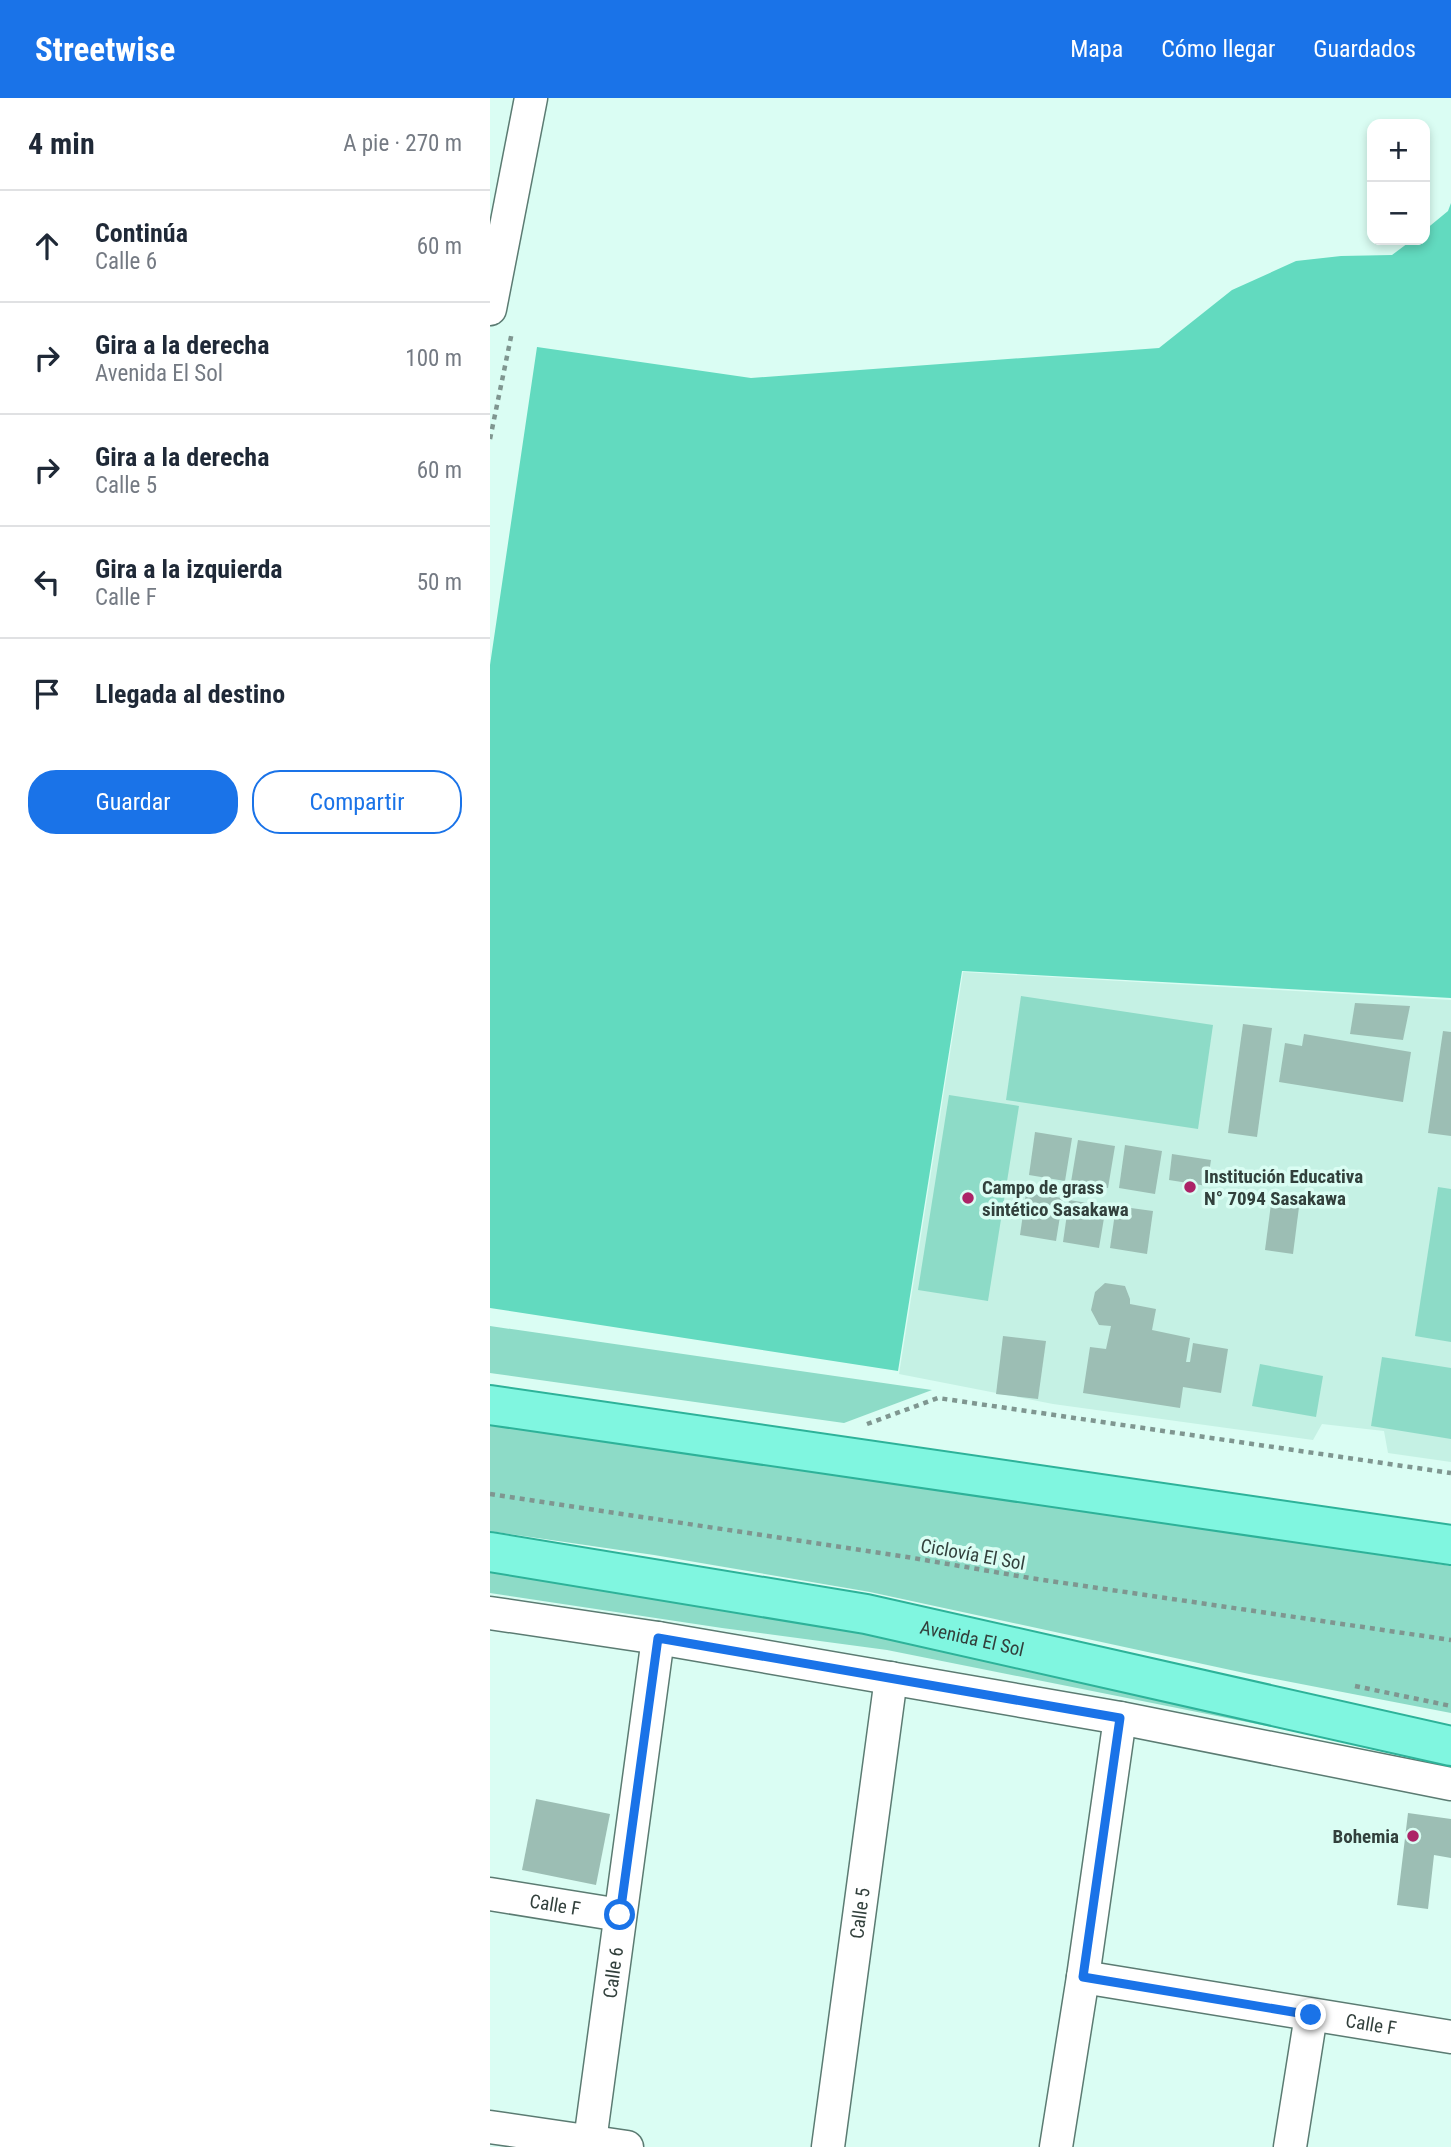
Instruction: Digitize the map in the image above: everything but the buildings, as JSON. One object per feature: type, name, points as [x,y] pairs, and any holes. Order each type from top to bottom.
[{"type":"main road","points":[[490,1405],[1451,1545]]},
{"type":"main road","name":"Avenida El Sol","points":[[490,1552],[866,1614],[1451,1746]]},
{"type":"street","points":[[490,309],[531,98]]},
{"type":"street","points":[[490,1613],[658,1638],[1120,1718],[1451,1784]]},
{"type":"street","name":"Calle 6","points":[[590,2141],[658,1638]]},
{"type":"street","name":"Calle 5","points":[[828,2147],[891,1678]]},
{"type":"street","points":[[1056,2147],[1120,1718]]},
{"type":"street","name":"Calle F","points":[[490,1894],[620,1915]]},
{"type":"street","name":"Calle F","points":[[1083,1977],[1451,2037]]},
{"type":"street","points":[[1290,2147],[1311,2015]]},
{"type":"street","points":[[490,2127],[627,2147]]},
{"type":"path","points":[[860,1426],[938,1398],[1451,1473]]},
{"type":"path","name":"Ciclovía El Sol","points":[[490,1494],[1451,1640]]},
{"type":"shaded area","name":"Institución Educativa N° 7094 Sasakawa","points":[[963,972],[1451,1000],[1451,1462],[1388,1453],[1384,1431],[1322,1424],[1313,1440],[1053,1404],[899,1374]]},
{"type":"green space","points":[[1451,203],[1451,998],[962,971],[898,1371],[490,1308],[490,665],[537,347],[751,378],[1159,348],[1232,290],[1296,261],[1341,256],[1392,255],[1405,245],[1430,245],[1430,226],[1448,211]]},
{"type":"green space","points":[[1021,996],[1213,1025],[1198,1129],[1006,1100]]},
{"type":"green space","name":"Campo de grass sintético Sasakawa","points":[[949,1095],[1019,1106],[988,1301],[918,1290]]},
{"type":"green space","points":[[1438,1187],[1451,1189],[1451,1342],[1415,1336]]},
{"type":"green space","points":[[490,1326],[932,1390],[844,1423],[490,1373]]},
{"type":"green space","points":[[1382,1357],[1451,1368],[1451,1439],[1371,1426]]},
{"type":"green space","points":[[1260,1364],[1323,1376],[1316,1417],[1252,1406]]},
{"type":"green space","points":[[490,1420],[1451,1566],[1451,1713],[1249,1674],[870,1592],[654,1555],[490,1531]]},
{"type":"green space","points":[[490,1567],[887,1636],[1451,1756],[1451,1766],[1352,1743],[887,1650],[490,1593]]},
{"type":"place","name":"Institución Educativa N° 7094 Sasakawa","points":[[1190,1187]]},
{"type":"place","name":"Campo de grass sintético Sasakawa","points":[[968,1198]]},
{"type":"place","name":"Bohemia","points":[[1413,1836]]},
{"type":"route","points":[[620,1915],[658,1638],[1120,1718],[1083,1977],[1311,2015]]}]
